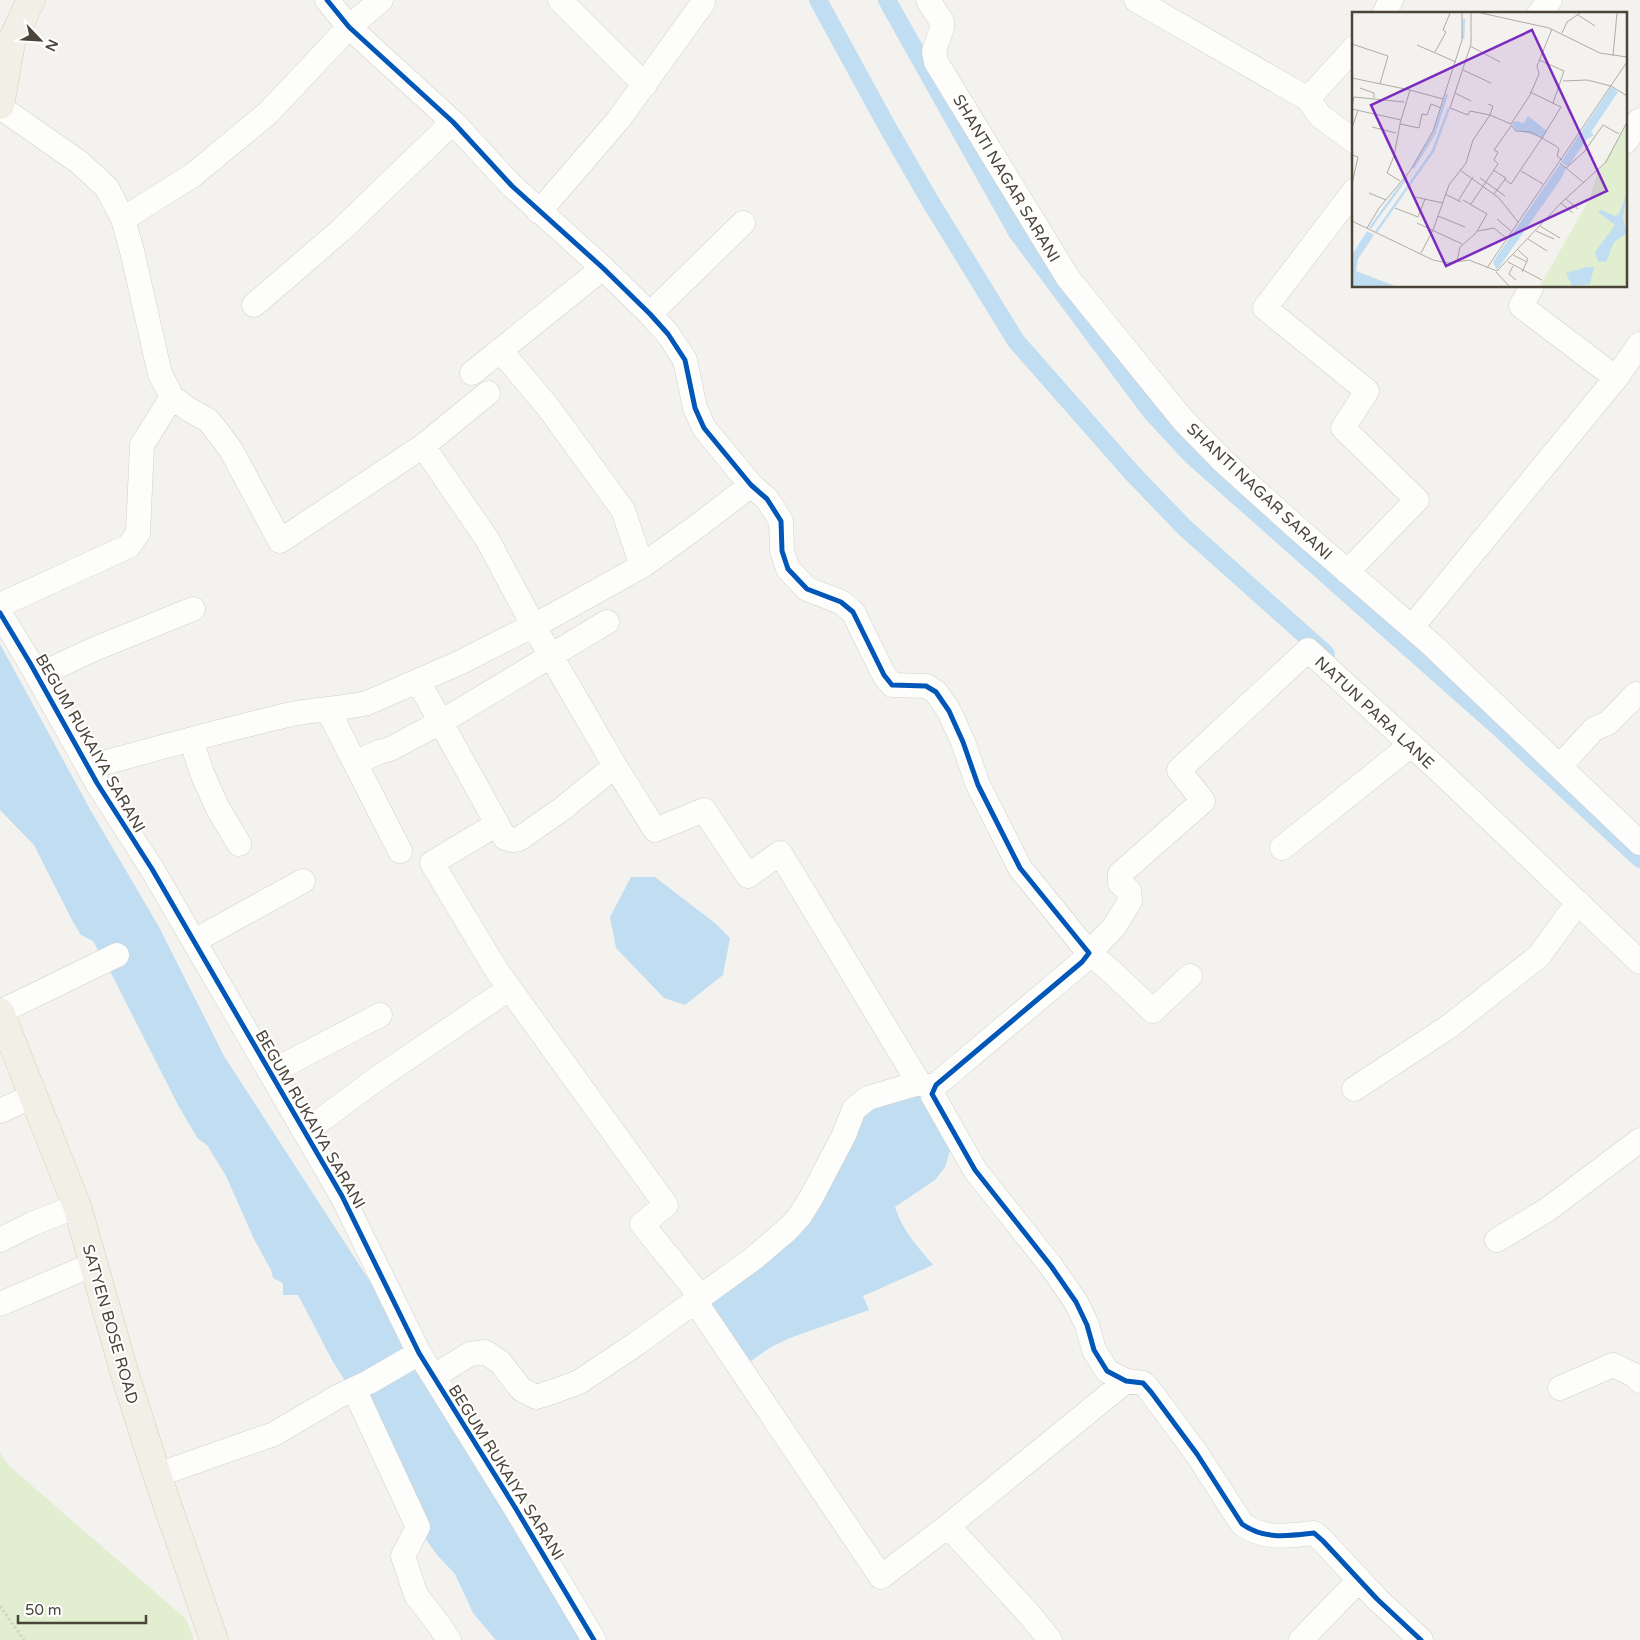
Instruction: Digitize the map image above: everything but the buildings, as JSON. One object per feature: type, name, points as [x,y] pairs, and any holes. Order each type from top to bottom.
[{"type":"main road","points":[[0,106],[10,42],[31,0]]},
{"type":"main road","name":"SATYEN BOSE ROAD","points":[[0,1012],[77,1206],[156,1476],[214,1640]]},
{"type":"street","points":[[327,0],[350,27],[453,122],[512,186],[603,268],[668,334],[685,360],[695,408],[704,428],[751,485],[767,499],[782,521],[782,550],[788,569],[807,588],[841,602],[853,612],[884,674],[892,685],[926,686],[936,692],[949,710],[963,742],[978,785],[1020,868],[1089,953],[1113,972],[1153,1011],[1190,976]]},
{"type":"street","points":[[123,219],[193,175],[268,113],[350,27],[381,0]]},
{"type":"street","points":[[560,0],[645,85]]},
{"type":"street","name":"SHANTI NAGAR SARANI","points":[[928,0],[942,22],[942,28],[934,51],[936,62],[1068,278],[1183,420],[1231,468],[1347,572],[1412,627],[1640,843]]},
{"type":"street","points":[[1136,0],[1308,99],[1320,116],[1352,140]]},
{"type":"street","points":[[1541,12],[1550,0]]},
{"type":"street","points":[[539,212],[619,119],[703,3]]},
{"type":"street","points":[[1308,99],[1352,50]]},
{"type":"street","points":[[0,106],[79,162],[107,188],[123,219],[160,374],[172,397],[208,420],[218,431],[231,450],[280,541],[423,446],[488,393]]},
{"type":"street","points":[[1628,138],[1640,120]]},
{"type":"street","points":[[254,305],[340,231],[453,122]]},
{"type":"street","points":[[1347,572],[1417,500],[1343,428],[1366,391],[1265,308],[1352,194]]},
{"type":"street","points":[[650,314],[744,223]]},
{"type":"street","points":[[472,372],[603,268]]},
{"type":"street","points":[[1531,288],[1521,306],[1616,378]]},
{"type":"street","points":[[1412,627],[1616,378],[1640,344]]},
{"type":"street","points":[[500,350],[548,407],[623,510],[642,566]]},
{"type":"street","points":[[0,605],[129,546],[138,533],[142,445],[172,397]]},
{"type":"street","points":[[423,446],[488,539],[550,655],[655,830],[704,810],[748,876],[780,853],[932,1094],[975,1170],[1076,1302],[1087,1325],[1094,1350],[1107,1371],[1126,1381],[1143,1383],[1151,1392],[1197,1454],[1242,1524],[1253,1532],[1280,1536],[1314,1534],[1421,1640]]},
{"type":"street","points":[[88,768],[294,714],[367,703],[460,663],[642,566],[751,485]]},
{"type":"street","points":[[37,676],[92,650],[193,610]]},
{"type":"street","name":"BEGUM RUKAIYA SARANI","points":[[0,613],[88,768],[152,869],[342,1196],[419,1354],[516,1509],[594,1640]]},
{"type":"street","points":[[355,763],[390,749],[441,722],[608,622]]},
{"type":"street","name":"NATUN PARA LANE","points":[[1089,953],[1114,927],[1130,901],[1129,891],[1120,883],[1120,874],[1203,802],[1179,770],[1308,650],[1640,962]]},
{"type":"street","points":[[418,681],[505,838],[512,840],[519,838],[562,809],[615,766]]},
{"type":"street","points":[[1560,766],[1594,729],[1608,723],[1636,694]]},
{"type":"street","points":[[328,710],[400,851]]},
{"type":"street","points":[[192,740],[202,773],[217,807],[239,844]]},
{"type":"street","points":[[1282,848],[1411,745]]},
{"type":"street","points":[[497,824],[432,863],[497,971],[666,1205],[642,1224],[698,1299],[881,1576],[948,1526],[1126,1381]]},
{"type":"street","points":[[194,941],[303,881]]},
{"type":"street","points":[[1354,1089],[1446,1028],[1539,956],[1578,902]]},
{"type":"street","points":[[434,1376],[470,1354],[485,1352],[500,1362],[521,1389],[536,1397],[579,1382],[698,1299],[754,1258],[788,1229],[799,1216],[844,1135],[854,1109],[868,1098],[936,1085],[1082,962],[1089,953]]},
{"type":"street","points":[[0,1012],[116,956]]},
{"type":"street","points":[[305,1132],[376,1080],[497,997]]},
{"type":"street","points":[[271,1072],[380,1016]]},
{"type":"street","points":[[0,1111],[34,1096]]},
{"type":"street","points":[[1497,1240],[1547,1210],[1640,1140]]},
{"type":"street","points":[[0,1240],[32,1224],[77,1206]]},
{"type":"street","points":[[0,1304],[94,1264]]},
{"type":"street","points":[[156,1476],[274,1434],[337,1397],[419,1354]]},
{"type":"street","points":[[1560,1388],[1613,1365],[1634,1375],[1640,1381]]},
{"type":"street","points":[[354,1389],[418,1527],[403,1556],[416,1595],[449,1640]]},
{"type":"street","points":[[948,1526],[1029,1614],[1050,1640]]},
{"type":"street","points":[[1301,1640],[1359,1580]]},
{"type":"path","points":[[0,1606],[24,1640]]},
{"type":"green space","points":[[0,1453],[9,1466],[186,1619],[194,1640],[0,1640]]},
{"type":"water","points":[[0,644],[91,811],[159,927],[224,1056],[413,1348],[347,1384],[332,1360],[298,1295],[283,1295],[283,1283],[273,1278],[271,1270],[254,1239],[226,1176],[207,1145],[198,1139],[178,1105],[93,941],[81,935],[73,922],[34,845],[0,810]]},
{"type":"water","points":[[631,877],[655,877],[716,924],[730,938],[723,975],[685,1005],[664,998],[616,948],[610,917]]},
{"type":"water","points":[[919,1090],[946,1137],[950,1151],[945,1167],[935,1180],[895,1207],[906,1231],[933,1265],[863,1296],[869,1310],[790,1338],[771,1347],[738,1370],[695,1309],[758,1266],[864,1112]]},
{"type":"water","points":[[420,1365],[587,1640],[496,1640],[473,1613],[455,1574],[437,1555],[418,1528],[355,1400]]},
{"type":"waterway","points":[[818,0],[930,201],[1016,341],[1133,474],[1185,528],[1326,654]]},
{"type":"waterway","points":[[887,0],[1017,232],[1152,413],[1191,455],[1497,726],[1640,859]]},
{"type":"cycle path","points":[[327,0],[349,27],[453,122],[512,186],[603,268],[668,334],[685,360],[695,408],[704,428],[751,485],[767,499],[781,521],[782,551],[788,569],[807,589],[841,602],[853,612],[884,675],[892,685],[926,686],[936,692],[949,711],[963,742],[978,785],[1020,868],[1089,953],[1082,962],[936,1085],[932,1094],[975,1170],[1051,1266],[1076,1302],[1087,1325],[1094,1350],[1107,1371],[1126,1381],[1143,1383],[1151,1392],[1197,1454],[1242,1524],[1259,1533],[1268,1535],[1286,1536],[1314,1533],[1377,1599],[1421,1640]]},
{"type":"cycle path","points":[[0,613],[97,783],[152,869],[342,1196],[419,1353],[516,1509],[594,1640]]}]
